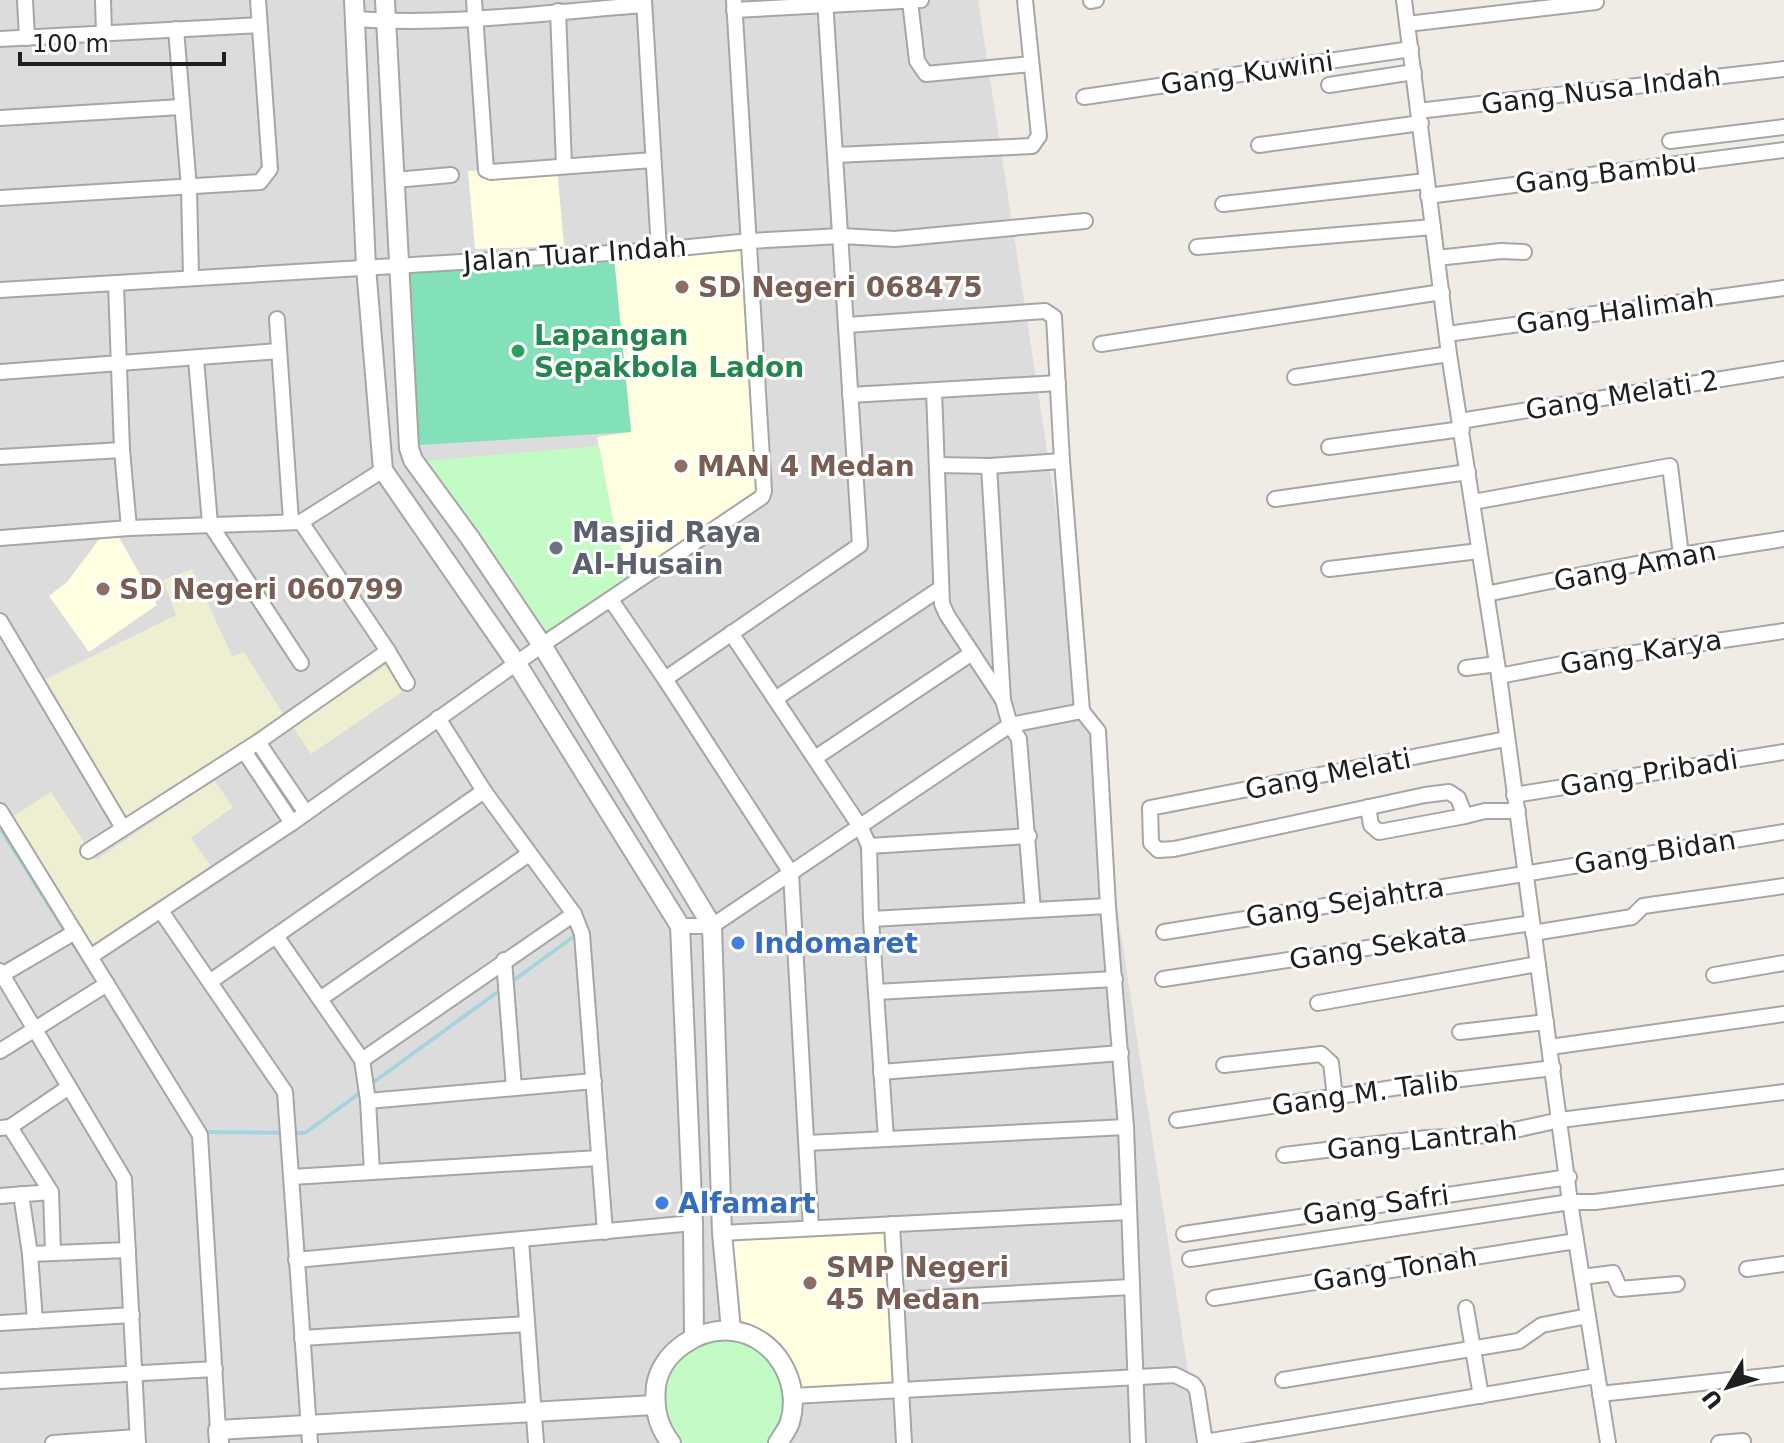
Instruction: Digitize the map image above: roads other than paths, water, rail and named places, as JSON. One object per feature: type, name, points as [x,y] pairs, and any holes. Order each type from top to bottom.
[{"type":"street","points":[[25,0],[27,38]]},
{"type":"street","points":[[103,0],[104,33]]},
{"type":"street","points":[[0,198],[260,182],[270,169],[258,0]]},
{"type":"street","points":[[385,0],[408,432],[413,460],[542,645],[712,926],[722,1233],[731,1330]]},
{"type":"street","points":[[474,0],[486,170],[653,160]]},
{"type":"street","points":[[90,957],[292,823],[542,645],[757,503],[764,491],[734,5],[921,0]]},
{"type":"street","points":[[835,155],[1032,146],[1039,136],[1025,0]]},
{"type":"street","points":[[1404,0],[1449,354],[1498,670],[1570,1202],[1608,1443]]},
{"type":"street","points":[[910,1],[917,61],[926,74],[1031,64]]},
{"type":"street","points":[[659,250],[644,2],[558,11],[386,21],[354,10],[366,267],[383,470],[517,664],[680,926],[693,1223],[694,1336]]},
{"type":"street","points":[[665,679],[860,545],[825,2]]},
{"type":"street","points":[[1407,24],[1596,2]]},
{"type":"street","points":[[558,11],[564,165]]},
{"type":"street","points":[[0,39],[259,25]]},
{"type":"street","points":[[176,29],[189,188],[191,277]]},
{"type":"street","name":"Gang Kuwini","points":[[1084,97],[1411,49]]},
{"type":"street","name":"Gang Nusa Indah","points":[[1259,145],[1420,117],[1784,69]]},
{"type":"street","points":[[1329,85],[1414,72]]},
{"type":"street","points":[[0,118],[181,107]]},
{"type":"street","points":[[1670,141],[1784,127]]},
{"type":"street","name":"Gang Bambu","points":[[1223,204],[1427,189],[1784,150]]},
{"type":"street","points":[[395,180],[451,175]]},
{"type":"street","name":"Jalan Tuar Indah","points":[[0,290],[659,250],[750,241],[841,236],[895,239],[1085,221]]},
{"type":"street","points":[[1197,247],[1433,227]]},
{"type":"street","points":[[1437,258],[1501,251],[1524,252]]},
{"type":"street","points":[[116,284],[122,450],[129,528]]},
{"type":"street","name":"Gang Halimah","points":[[1447,334],[1784,288]]},
{"type":"street","points":[[1101,344],[1442,292]]},
{"type":"street","points":[[847,325],[1045,311],[1054,317],[1082,711],[1098,731],[1126,1127],[1138,1443]]},
{"type":"street","points":[[277,319],[296,521],[388,651],[407,683]]},
{"type":"street","points":[[0,372],[279,351]]},
{"type":"street","points":[[1295,377],[1449,354]]},
{"type":"street","points":[[196,359],[210,524],[301,663]]},
{"type":"street","name":"Gang Melati 2","points":[[1329,447],[1784,369]]},
{"type":"street","points":[[850,395],[1058,383]]},
{"type":"street","points":[[934,391],[944,610],[1003,700]]},
{"type":"street","points":[[0,457],[122,450]]},
{"type":"street","points":[[938,465],[989,466],[1062,461]]},
{"type":"street","points":[[989,466],[1003,700],[1010,725],[1019,739],[1033,910]]},
{"type":"street","points":[[1473,502],[1670,466],[1681,555]]},
{"type":"street","points":[[0,538],[129,528],[296,521],[383,470]]},
{"type":"street","points":[[1275,499],[1468,472]]},
{"type":"street","name":"Gang Aman","points":[[1486,594],[1681,555],[1784,539]]},
{"type":"street","points":[[1329,569],[1479,551]]},
{"type":"street","points":[[775,699],[941,588]]},
{"type":"street","points":[[611,600],[791,873],[811,1228]]},
{"type":"street","points":[[0,621],[123,828]]},
{"type":"street","name":"Gang Karya","points":[[1466,668],[1498,670],[1567,663],[1784,631]]},
{"type":"street","points":[[731,633],[861,828],[869,846],[886,1139]]},
{"type":"street","points":[[88,851],[258,742],[388,651]]},
{"type":"street","points":[[815,758],[972,653]]},
{"type":"street","points":[[680,926],[712,926],[1010,725],[1082,711]]},
{"type":"street","points":[[438,718],[484,791],[574,914],[582,934],[605,1232]]},
{"type":"street","name":"Gang Melati","points":[[1368,807],[1158,850],[1151,843],[1150,808],[1506,739]]},
{"type":"street","points":[[258,742],[306,813]]},
{"type":"street","points":[[244,751],[292,823]]},
{"type":"street","name":"Gang Pribadi","points":[[1514,795],[1784,752]]},
{"type":"street","points":[[211,981],[484,791]]},
{"type":"street","points":[[1465,816],[1458,798],[1449,792],[1368,807],[1371,825],[1379,832],[1473,816],[1485,811],[1518,811]]},
{"type":"street","points":[[2,819],[70,934],[90,957],[103,986],[198,1131],[219,1436],[309,1434],[534,1412],[654,1405]]},
{"type":"street","name":"Gang Bidan","points":[[1525,873],[1784,832]]},
{"type":"street","points":[[869,846],[1029,836]]},
{"type":"street","points":[[320,999],[529,854]]},
{"type":"street","name":"Gang Sejahtra","points":[[1164,932],[1525,873]]},
{"type":"street","name":"Gang Sekata","points":[[1163,979],[1632,917],[1643,906],[1784,886]]},
{"type":"street","points":[[871,919],[1108,906]]},
{"type":"street","points":[[161,911],[285,1092],[309,1434]]},
{"type":"street","points":[[362,1060],[574,914]]},
{"type":"street","points":[[53,1443],[137,1440],[124,1179],[1,974],[70,934]]},
{"type":"street","points":[[276,936],[362,1060],[372,1172]]},
{"type":"street","points":[[504,960],[514,1088]]},
{"type":"street","points":[[1714,975],[1784,963]]},
{"type":"street","points":[[1318,1003],[1538,964]]},
{"type":"street","points":[[876,992],[1115,979]]},
{"type":"street","points":[[0,1051],[103,986]]},
{"type":"street","points":[[1550,1047],[1784,1014]]},
{"type":"street","points":[[1460,1032],[1546,1022]]},
{"type":"street","points":[[881,1072],[1121,1053]]},
{"type":"street","points":[[1224,1065],[1321,1054],[1331,1063],[1335,1097]]},
{"type":"street","name":"Gang M. Talib","points":[[1177,1120],[1553,1068]]},
{"type":"street","points":[[367,1092],[514,1088],[594,1081]]},
{"type":"street","points":[[53,1252],[51,1192],[5,1128],[69,1087]]},
{"type":"street","name":"Gang Lantrah","points":[[1284,1155],[1427,1138],[1492,1135],[1560,1120],[1784,1092]]},
{"type":"street","points":[[807,1143],[1126,1127]]},
{"type":"street","points":[[292,1177],[599,1158]]},
{"type":"street","name":"Gang Safri","points":[[1184,1234],[1569,1177]]},
{"type":"street","points":[[1190,1259],[1570,1202],[1595,1202],[1784,1177]]},
{"type":"street","points":[[0,1196],[51,1192]]},
{"type":"street","points":[[21,1194],[35,1321]]},
{"type":"street","points":[[722,1233],[1129,1212]]},
{"type":"street","points":[[296,1260],[693,1223]]},
{"type":"street","points":[[892,1224],[904,1443]]},
{"type":"street","points":[[521,1240],[536,1443]]},
{"type":"street","name":"Gang Tonah","points":[[1214,1298],[1576,1241]]},
{"type":"street","points":[[30,1254],[128,1250]]},
{"type":"street","points":[[1747,1269],[1784,1264]]},
{"type":"street","points":[[1582,1277],[1613,1273],[1620,1289],[1677,1284]]},
{"type":"street","points":[[896,1300],[1131,1287]]},
{"type":"street","points":[[1466,1308],[1481,1396]]},
{"type":"street","points":[[0,1323],[132,1315]]},
{"type":"street","points":[[1283,1380],[1519,1341],[1542,1325],[1588,1316]]},
{"type":"street","points":[[302,1338],[527,1324]]},
{"type":"street","points":[[671,1443],[661,1431],[654,1405],[658,1377],[672,1353],[694,1336],[731,1330],[755,1337],[774,1352],[788,1372],[793,1396],[790,1423],[778,1443]]},
{"type":"street","points":[[0,1381],[215,1369]]},
{"type":"street","points":[[1600,1394],[1784,1374]]},
{"type":"street","points":[[793,1396],[1175,1375],[1193,1384],[1200,1398],[1205,1442],[1596,1376]]},
{"type":"street","points":[[1719,1443],[1743,1441]]},
{"type":"waterway","points":[[0,828],[110,1002]]},
{"type":"waterway","points":[[510,983],[573,937]]},
{"type":"waterway","points":[[371,1084],[503,988]]},
{"type":"waterway","points":[[203,1132],[305,1133],[364,1090]]},
{"type":"place","name":"SD Negeri 068475","points":[[682,287]]},
{"type":"place","name":"Lapangan Sepakbola Ladon","points":[[518,351]]},
{"type":"place","name":"MAN 4 Medan","points":[[681,466]]},
{"type":"place","name":"Masjid Raya Al-Husain","points":[[556,548]]},
{"type":"place","name":"SD Negeri 060799","points":[[103,589]]},
{"type":"place","name":"Indomaret","points":[[738,943]]},
{"type":"place","name":"Alfamart","points":[[662,1203]]},
{"type":"place","name":"SMP Negeri 45 Medan","points":[[810,1283]]}]
